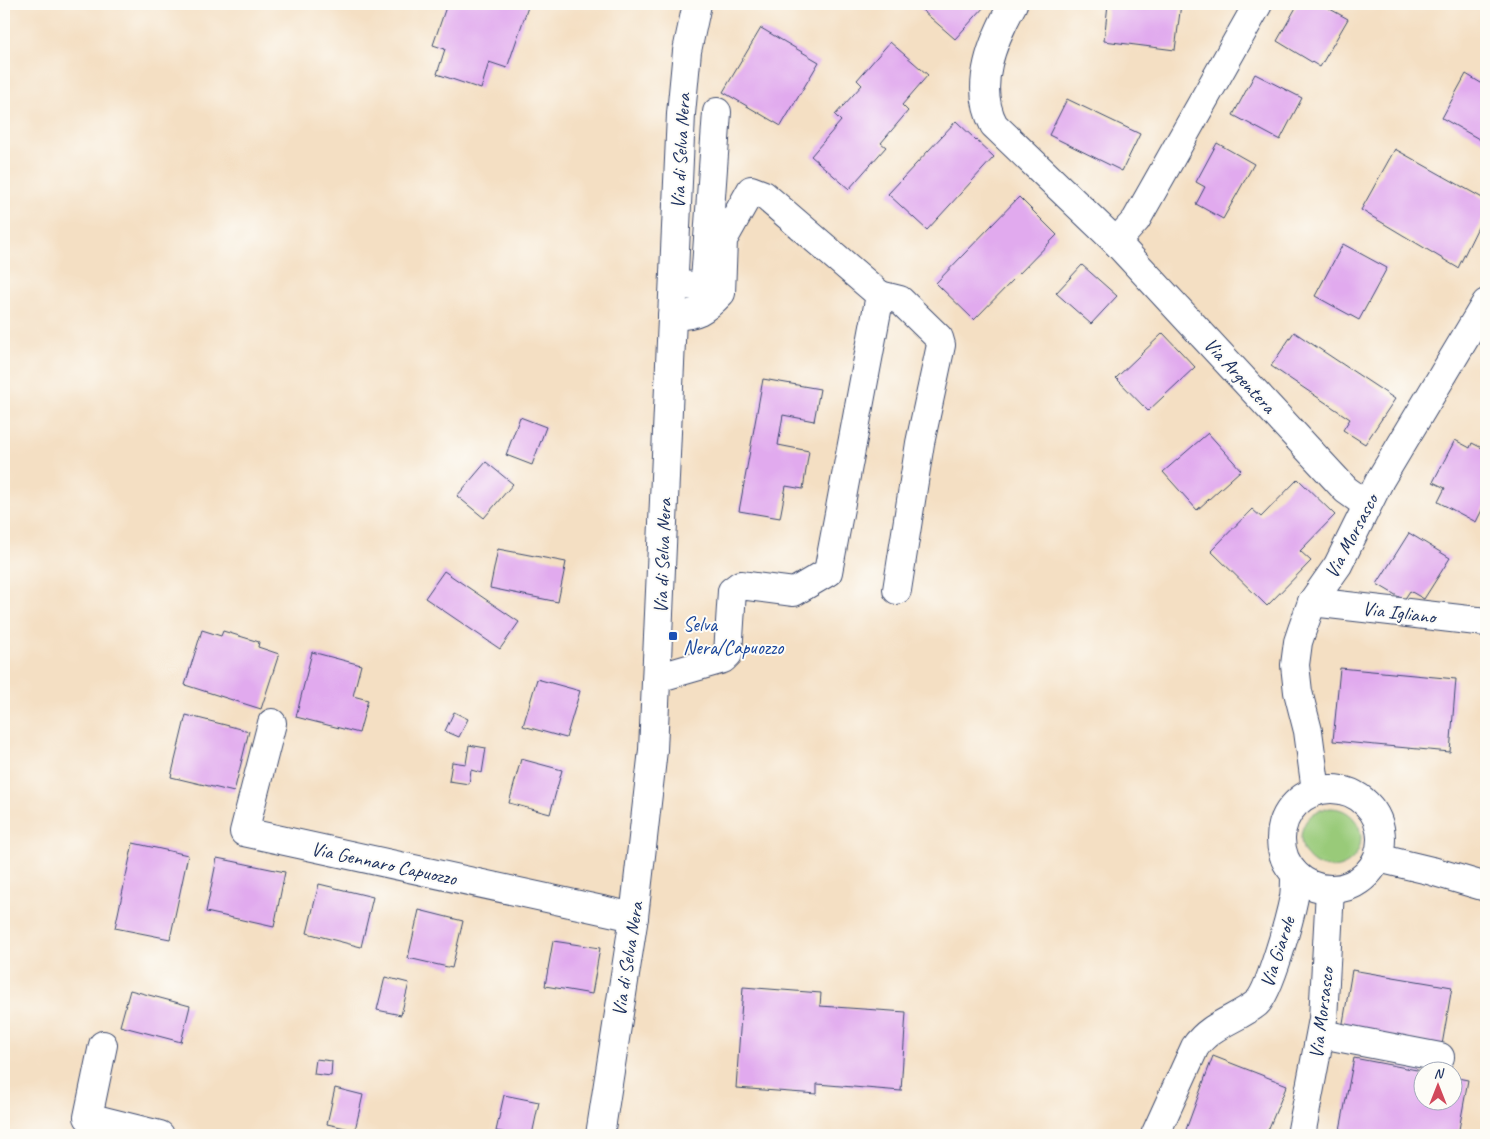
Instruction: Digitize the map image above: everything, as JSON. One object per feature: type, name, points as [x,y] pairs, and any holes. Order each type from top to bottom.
[{"type":"street","name":"Via di Selva Nera","points":[[600,1135],[634,918],[653,750],[681,114],[687,51],[697,4]]},
{"type":"street","name":"Via Argentera","points":[[1013,4],[988,61],[984,96],[988,115],[994,125],[1116,242],[1346,490],[1366,505]]},
{"type":"street","points":[[1116,242],[1136,220],[1258,4]]},
{"type":"street","points":[[674,285],[701,286],[705,281],[717,112]]},
{"type":"street","points":[[672,316],[692,316],[708,308],[721,293],[723,240],[751,190],[764,195],[880,295],[900,300],[938,338],[941,345],[920,443],[896,590]]},
{"type":"street","points":[[657,678],[723,659],[728,654],[732,591],[736,587],[740,585],[794,592],[828,572],[880,295]]},
{"type":"street","name":"Via Morsasco","points":[[1316,791],[1308,732],[1298,692],[1295,666],[1298,642],[1312,602],[1338,565],[1366,505],[1486,302]]},
{"type":"street","name":"Via Igliano","points":[[1312,602],[1486,622]]},
{"type":"street","name":"Via Gennaro Capuozzo","points":[[272,723],[244,832],[634,918]]},
{"type":"street","points":[[1332,789],[1348,792],[1367,805],[1379,826],[1381,842],[1378,858],[1359,881],[1345,887],[1330,890],[1305,882],[1295,874],[1286,862],[1282,848],[1283,827],[1292,808],[1303,798],[1316,791],[1332,789]]},
{"type":"street","points":[[1378,858],[1432,870],[1486,887]]},
{"type":"street","name":"Via Giarole","points":[[1155,1135],[1195,1047],[1202,1037],[1219,1024],[1232,1019],[1262,998],[1276,960],[1294,896],[1295,874]]},
{"type":"street","name":"Via Morsasco","points":[[1301,1135],[1325,997],[1330,890]]},
{"type":"street","points":[[1320,1034],[1440,1057]]},
{"type":"street","points":[[104,1045],[88,1117],[160,1135]]},
{"type":"green space","points":[[1331,808],[1348,813],[1356,821],[1361,838],[1356,855],[1348,863],[1331,868],[1314,863],[1306,855],[1301,838],[1306,821],[1314,813]]},
{"type":"building","points":[[447,4],[529,4],[507,68],[489,62],[481,89],[437,74],[445,49],[433,45]]},
{"type":"building","points":[[915,4],[983,4],[985,6],[955,39]]},
{"type":"building","points":[[1108,4],[1181,4],[1175,50],[1104,41]]},
{"type":"building","points":[[1298,4],[1321,4],[1348,19],[1320,67],[1277,41]]},
{"type":"building","points":[[761,28],[819,62],[781,126],[723,92]]},
{"type":"building","points":[[890,42],[928,75],[902,105],[908,111],[881,143],[886,147],[849,189],[811,156],[841,121],[835,115],[862,85],[857,80]]},
{"type":"building","points":[[1255,74],[1302,98],[1280,140],[1233,115]]},
{"type":"building","points":[[1466,74],[1486,86],[1486,143],[1442,118]]},
{"type":"building","points":[[1067,99],[1140,134],[1122,171],[1049,135]]},
{"type":"building","points":[[956,121],[994,157],[927,230],[888,194]]},
{"type":"building","points":[[1217,143],[1254,164],[1223,219],[1196,204],[1205,187],[1196,182]]},
{"type":"building","points":[[1395,149],[1486,200],[1486,211],[1458,268],[1361,210]]},
{"type":"building","points":[[1019,197],[1057,235],[974,320],[936,283]]},
{"type":"building","points":[[1343,244],[1387,268],[1359,320],[1315,296]]},
{"type":"building","points":[[1082,265],[1117,296],[1091,324],[1056,293]]},
{"type":"building","points":[[1294,332],[1395,399],[1365,444],[1343,430],[1350,419],[1271,366]]},
{"type":"building","points":[[1163,333],[1195,367],[1148,411],[1116,378]]},
{"type":"building","points":[[763,379],[820,389],[814,421],[783,415],[778,445],[809,451],[803,489],[786,486],[780,518],[739,511]]},
{"type":"building","points":[[520,417],[546,427],[532,465],[506,455]]},
{"type":"building","points":[[1208,433],[1241,470],[1197,510],[1163,472]]},
{"type":"building","points":[[1455,440],[1470,448],[1472,443],[1486,450],[1486,502],[1476,522],[1438,502],[1445,488],[1433,482]]},
{"type":"building","points":[[486,462],[513,484],[484,518],[457,496]]},
{"type":"building","points":[[1298,479],[1335,515],[1300,551],[1311,561],[1267,606],[1211,551],[1252,509],[1261,517]]},
{"type":"building","points":[[1409,533],[1450,558],[1424,599],[1410,591],[1404,600],[1377,584]]},
{"type":"building","points":[[498,549],[566,562],[558,602],[490,588]]},
{"type":"building","points":[[444,571],[519,622],[500,649],[425,598]]},
{"type":"building","points":[[202,630],[221,636],[223,631],[259,642],[258,647],[279,654],[261,709],[185,685]]},
{"type":"building","points":[[312,652],[361,665],[353,696],[368,700],[359,733],[296,717]]},
{"type":"building","points":[[1340,668],[1456,679],[1450,752],[1333,741]]},
{"type":"building","points":[[537,679],[580,691],[566,738],[523,726]]},
{"type":"building","points":[[454,712],[468,719],[459,737],[445,731]]},
{"type":"building","points":[[186,715],[249,731],[234,792],[171,777]]},
{"type":"building","points":[[469,745],[486,748],[482,773],[471,770],[469,784],[449,781],[452,762],[466,764]]},
{"type":"building","points":[[521,759],[562,770],[550,814],[509,803]]},
{"type":"building","points":[[133,843],[188,855],[170,939],[115,928]]},
{"type":"building","points":[[217,858],[285,872],[274,927],[206,912]]},
{"type":"building","points":[[319,884],[373,897],[361,947],[307,933]]},
{"type":"building","points":[[419,910],[463,921],[452,968],[408,958]]},
{"type":"building","points":[[553,941],[600,948],[592,994],[545,986]]},
{"type":"building","points":[[1352,970],[1452,987],[1442,1045],[1342,1029]]},
{"type":"building","points":[[385,977],[409,983],[401,1015],[377,1010]]},
{"type":"building","points":[[743,987],[821,993],[820,1006],[906,1012],[901,1091],[817,1084],[817,1094],[736,1088]]},
{"type":"building","points":[[130,990],[190,1006],[181,1042],[120,1026]]},
{"type":"building","points":[[1213,1056],[1287,1085],[1266,1135],[1184,1135]]},
{"type":"building","points":[[1354,1058],[1412,1069],[1412,1112],[1462,1112],[1462,1079],[1468,1080],[1458,1135],[1339,1135]]},
{"type":"building","points":[[316,1059],[332,1061],[331,1076],[314,1074]]},
{"type":"building","points":[[335,1088],[363,1095],[355,1130],[327,1124]]},
{"type":"building","points":[[504,1095],[539,1102],[532,1135],[518,1135],[496,1131]]},
{"type":"place","name":"Selva Nera/Capuozzo","points":[[673,636]]}]
